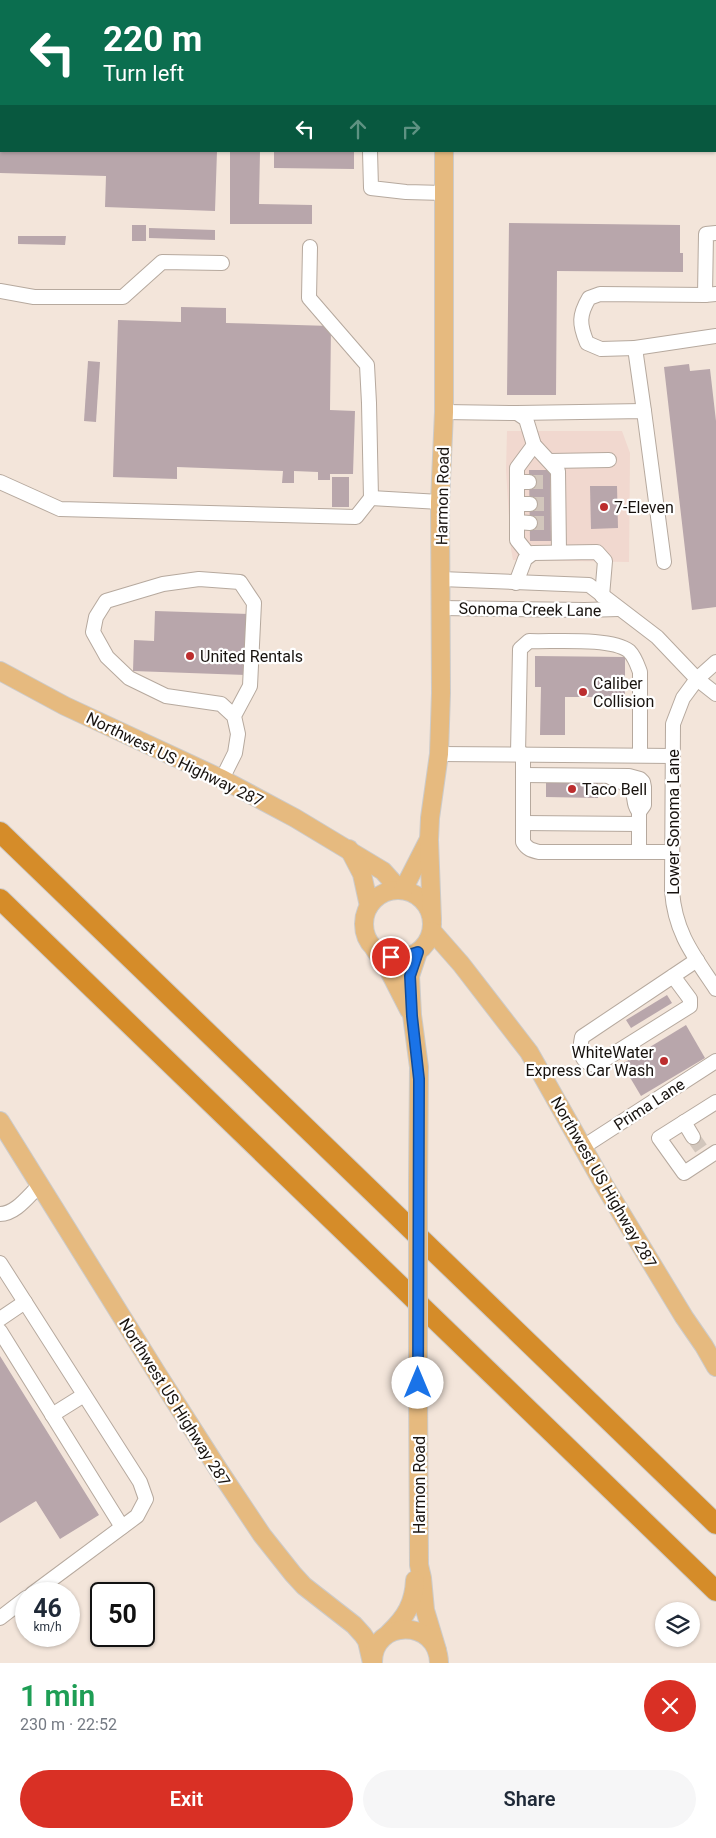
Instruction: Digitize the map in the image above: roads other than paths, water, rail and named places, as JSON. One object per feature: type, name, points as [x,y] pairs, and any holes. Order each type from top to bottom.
[{"type":"highway","points":[[0,832],[716,1524]]},
{"type":"highway","points":[[0,898],[716,1591]]},
{"type":"main road","name":"Harmon Road","points":[[432,926],[429,840],[430,818],[439,754],[442,608],[440,502],[444,412],[444,152]]},
{"type":"main road","name":"Northwest US Highway 287","points":[[0,671],[65,706],[222,779],[295,818],[384,871],[402,890]]},
{"type":"main road","name":"Harmon Road","points":[[402,890],[429,840]]},
{"type":"main road","points":[[348,849],[362,874],[368,906]]},
{"type":"main road","points":[[402,890],[414,893],[423,900],[429,909],[432,926],[429,940],[418,952],[400,958],[382,954],[374,949],[368,941],[364,930],[364,918],[368,906],[377,897],[388,891],[402,890]]},
{"type":"main road","name":"Northwest US Highway 287","points":[[432,926],[529,1052],[670,1294],[716,1367]]},
{"type":"main road","name":"Harmon Road","points":[[368,941],[387,967],[412,1016]]},
{"type":"main road","name":"Harmon Road","points":[[418,952],[410,976],[412,1016],[419,1073],[419,1565],[425,1610],[438,1657]]},
{"type":"main road","name":"Northwest US Highway 287","points":[[0,1121],[199,1440],[262,1535],[299,1580],[354,1625],[363,1635],[373,1663]]},
{"type":"main road","name":"Harmon Road","points":[[373,1663],[375,1650],[401,1622],[410,1608],[419,1565]]},
{"type":"main road","points":[[386,1636],[394,1631],[404,1629],[424,1634],[432,1641],[438,1657]]},
{"type":"street","points":[[370,152],[371,188],[406,192],[444,193]]},
{"type":"street","points":[[716,233],[706,234],[710,294],[600,294],[589,298],[582,311],[582,330],[587,343],[601,349],[635,348],[716,336]]},
{"type":"street","points":[[0,482],[60,508],[356,517],[371,498],[370,403],[367,365],[309,298],[310,247]]},
{"type":"street","points":[[0,291],[34,296],[123,296],[162,262],[222,263]]},
{"type":"street","points":[[635,348],[664,562]]},
{"type":"street","points":[[444,412],[644,411]]},
{"type":"street","points":[[517,413],[526,419],[534,445],[558,471],[554,482],[554,504],[559,552]]},
{"type":"street","points":[[529,555],[517,540],[524,523],[523,482],[517,468],[534,445]]},
{"type":"street","points":[[550,461],[609,460]]},
{"type":"street","points":[[371,498],[440,502]]},
{"type":"street","points":[[516,582],[524,559],[533,553],[597,552],[605,561],[602,596]]},
{"type":"street","name":"Sonoma Creek Lane","points":[[441,579],[589,585],[657,637],[697,679],[716,694]]},
{"type":"street","points":[[222,779],[235,753],[238,734],[234,716],[221,704],[166,696],[129,678],[107,657],[93,632],[96,618],[106,601],[163,584],[199,580],[240,582],[254,603],[250,686],[234,716]]},
{"type":"street","name":"Sonoma Creek Lane","points":[[442,608],[618,609]]},
{"type":"street","points":[[640,756],[640,672],[636,660],[629,651],[604,642],[529,641],[520,649],[520,754],[523,775],[524,842],[526,847],[539,852],[672,852]]},
{"type":"street","name":"Lower Sonoma Lane","points":[[716,662],[697,679],[683,698],[676,712],[673,724],[672,852],[673,908],[684,941],[716,989]]},
{"type":"street","points":[[439,754],[673,756]]},
{"type":"street","points":[[523,775],[636,777],[643,782],[644,806],[639,818],[639,852]]},
{"type":"street","points":[[523,823],[639,818]]},
{"type":"street","points":[[673,976],[690,999],[690,1006],[596,1065],[588,1064],[581,1052],[582,1037],[673,976],[697,960]]},
{"type":"street","name":"Prima Lane","points":[[583,1147],[716,1061]]},
{"type":"street","points":[[708,1153],[684,1173],[659,1138],[716,1102]]},
{"type":"street","points":[[684,1122],[694,1137]]},
{"type":"street","points":[[0,1214],[6,1214],[19,1206],[40,1185]]},
{"type":"street","points":[[0,1262],[140,1482],[146,1500],[137,1516],[48,1582]]},
{"type":"street","points":[[0,1319],[25,1302]]},
{"type":"street","points":[[0,1331],[122,1527]]},
{"type":"street","points":[[52,1416],[84,1395]]},
{"type":"street","points":[[0,1618],[15,1606]]},
{"type":"tunnel","points":[[529,482],[550,482]]},
{"type":"tunnel","points":[[530,504],[551,504]]},
{"type":"tunnel","points":[[530,523],[551,523]]},
{"type":"tunnel","points":[[693,1137],[702,1150]]},
{"type":"place","name":"7-Eleven","points":[[604,507]]},
{"type":"place","name":"United Rentals","points":[[190,656]]},
{"type":"place","name":"Caliber Collision","points":[[583,692]]},
{"type":"place","name":"Taco Bell","points":[[572,789]]},
{"type":"place","name":"WhiteWater Express Car Wash","points":[[664,1061]]}]
